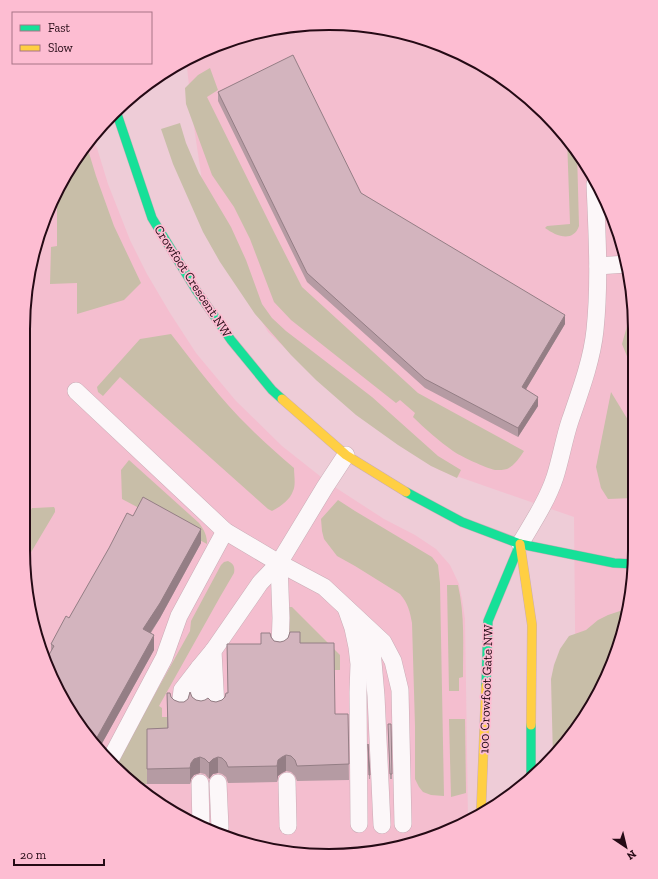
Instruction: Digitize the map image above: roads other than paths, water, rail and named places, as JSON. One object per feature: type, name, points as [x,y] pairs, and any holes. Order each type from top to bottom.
[{"type":"street","name":"Crowfoot Crescent NW","points":[[118,118],[152,218],[196,290],[231,340],[272,390],[346,454],[398,487],[462,522],[520,544],[614,563],[627,564]]},
{"type":"street","points":[[520,544],[532,625],[531,770]]},
{"type":"street","name":"100 Crowfoot Gate NW","points":[[481,807],[488,621],[520,544]]},
{"type":"lane","points":[[520,544],[548,497],[582,387],[591,352],[595,330],[598,266],[596,196]]},
{"type":"lane","points":[[598,266],[621,264]]},
{"type":"lane","points":[[76,391],[225,531],[279,563],[324,587],[383,642],[393,661],[400,690],[403,824]]},
{"type":"lane","points":[[180,708],[182,690],[212,651],[260,583],[279,563],[346,454]]},
{"type":"lane","points":[[112,755],[164,658],[179,616],[225,531]]},
{"type":"lane","points":[[279,563],[281,618],[280,648]]},
{"type":"lane","points":[[345,606],[353,628],[359,664],[359,824]]},
{"type":"lane","points":[[361,621],[372,650],[376,696],[382,825]]},
{"type":"lane","points":[[199,668],[208,708],[212,651]]},
{"type":"lane","points":[[287,781],[288,826]]},
{"type":"lane","points":[[200,783],[201,820]]},
{"type":"lane","points":[[218,783],[220,828]]}]
